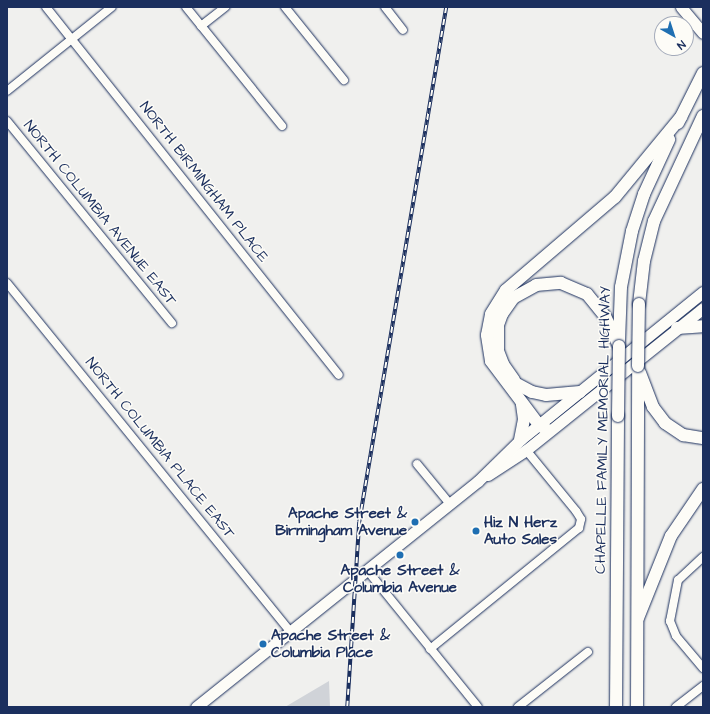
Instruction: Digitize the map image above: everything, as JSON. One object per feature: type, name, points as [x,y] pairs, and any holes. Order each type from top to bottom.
[{"type":"highway","name":"CHAPELLE FAMILY MEMORIAL HIGHWAY","points":[[616,707],[619,346],[614,323],[623,270],[636,218],[652,176],[703,73]]},
{"type":"highway","points":[[637,707],[636,623],[642,396],[638,366],[639,304],[644,262],[654,221],[703,116]]},
{"type":"highway","points":[[545,425],[522,403],[498,372],[489,356],[488,325],[497,302],[513,284],[604,209],[637,173],[681,117]]},
{"type":"highway","points":[[545,425],[502,364],[496,337],[502,314],[522,291],[547,282],[574,286],[592,298],[614,323]]},
{"type":"highway","points":[[677,328],[703,326]]},
{"type":"highway","points":[[517,384],[532,392],[546,395],[580,392]]},
{"type":"highway","points":[[642,396],[665,423],[683,435],[703,438]]},
{"type":"highway","points":[[522,403],[524,419],[523,445]]},
{"type":"highway","points":[[636,623],[671,536],[703,489]]},
{"type":"main road","points":[[681,7],[703,33]]},
{"type":"main road","points":[[196,707],[523,445],[580,392],[703,292]]},
{"type":"main road","points":[[545,425],[703,308]]},
{"type":"street","name":"NORTH BIRMINGHAM PLACE","points":[[46,7],[339,375]]},
{"type":"street","points":[[7,91],[112,7]]},
{"type":"street","points":[[186,7],[282,126]]},
{"type":"street","points":[[201,26],[224,7]]},
{"type":"street","points":[[285,7],[344,80]]},
{"type":"street","points":[[385,7],[403,30]]},
{"type":"street","name":"NORTH COLUMBIA AVENUE EAST","points":[[7,120],[172,323]]},
{"type":"street","name":"NORTH COLUMBIA PLACE EAST","points":[[7,283],[291,632]]},
{"type":"street","points":[[430,649],[571,536],[581,524],[576,511],[523,445]]},
{"type":"street","points":[[418,464],[450,504]]},
{"type":"street","points":[[703,557],[681,576],[676,585],[670,621],[672,628],[703,668]]},
{"type":"street","points":[[367,570],[478,707]]},
{"type":"street","points":[[518,707],[588,652]]},
{"type":"street","points":[[676,707],[703,686]]},
{"type":"shaded area","points":[[329,681],[330,707],[285,707]]},
{"type":"railway","points":[[347,707],[359,522],[446,7]]},
{"type":"place","name":"Apache Street & Birmingham Avenue","points":[[415,522]]},
{"type":"place","name":"Hiz N Herz Auto Sales","points":[[476,531]]},
{"type":"place","name":"Apache Street & Columbia Avenue","points":[[400,555]]},
{"type":"place","name":"Apache Street & Columbia Place","points":[[263,644]]}]
